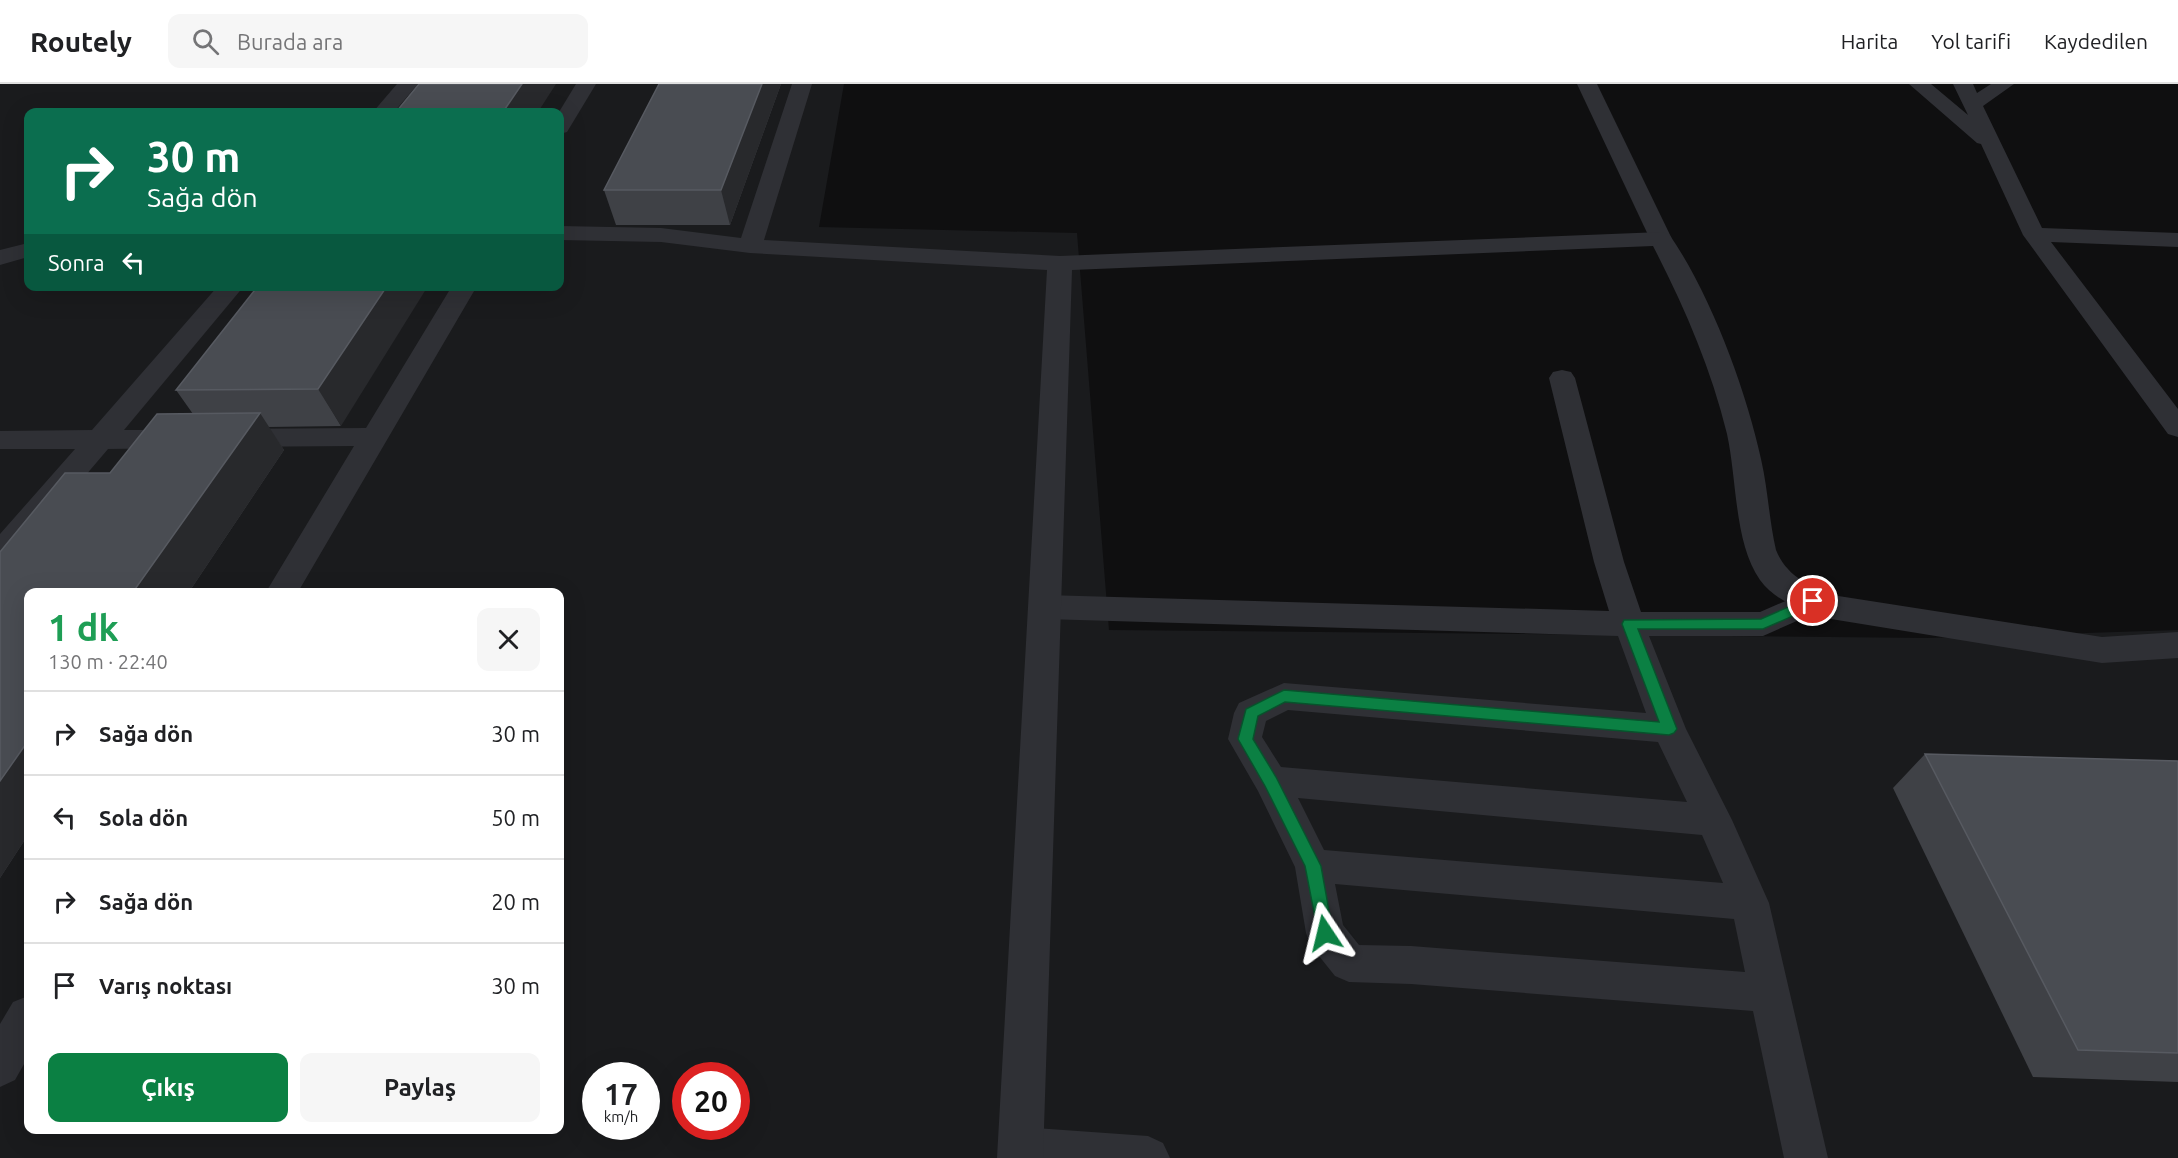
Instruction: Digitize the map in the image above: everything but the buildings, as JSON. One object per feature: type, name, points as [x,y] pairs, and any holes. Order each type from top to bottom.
[{"type":"street","points":[[387,108],[408,84]]},
{"type":"street","points":[[564,121],[586,84]]},
{"type":"street","points":[[750,246],[802,84]]},
{"type":"street","points":[[564,233],[661,235],[750,246],[1060,263],[1661,239],[1693,299],[1712,345],[1733,406],[1749,474],[1764,559],[1781,582],[1813,601],[1831,607],[2102,650],[2178,645]]},
{"type":"street","points":[[0,258],[24,251]]},
{"type":"street","points":[[1020,1154],[1060,263]]},
{"type":"street","points":[[0,555],[228,291]]},
{"type":"street","points":[[284,588],[462,291]]},
{"type":"street","points":[[0,440],[375,437]]},
{"type":"street","points":[[0,1065],[24,1024]]},
{"type":"lane","points":[[1587,84],[1661,239]]},
{"type":"lane","points":[[1919,84],[1992,145]]},
{"type":"lane","points":[[1963,84],[2034,235],[2178,428]]},
{"type":"lane","points":[[1972,104],[2004,84]]},
{"type":"lane","points":[[2034,235],[2178,240]]},
{"type":"lane","points":[[1562,378],[1609,562],[1629,624],[1669,729],[1714,820],[1750,903],[1806,1158]]},
{"type":"lane","points":[[1044,606],[1629,624],[1763,624],[1813,601]]},
{"type":"lane","points":[[1669,729],[1284,696],[1251,713],[1245,739],[1271,781],[1313,866],[1325,933],[1349,963],[1411,965],[1769,993]]},
{"type":"lane","points":[[1271,781],[1714,820]]},
{"type":"lane","points":[[1313,866],[1750,903]]},
{"type":"lane","points":[[1020,1154],[1148,1158]]},
{"type":"shaded area","points":[[0,84],[844,84],[819,227],[1077,233],[1109,630],[1927,638],[2178,630],[2178,1158],[0,1158]]},
{"type":"route","points":[[1325,933],[1313,866],[1271,781],[1245,739],[1251,713],[1284,696],[1669,729],[1629,624],[1763,624],[1813,601]]}]
